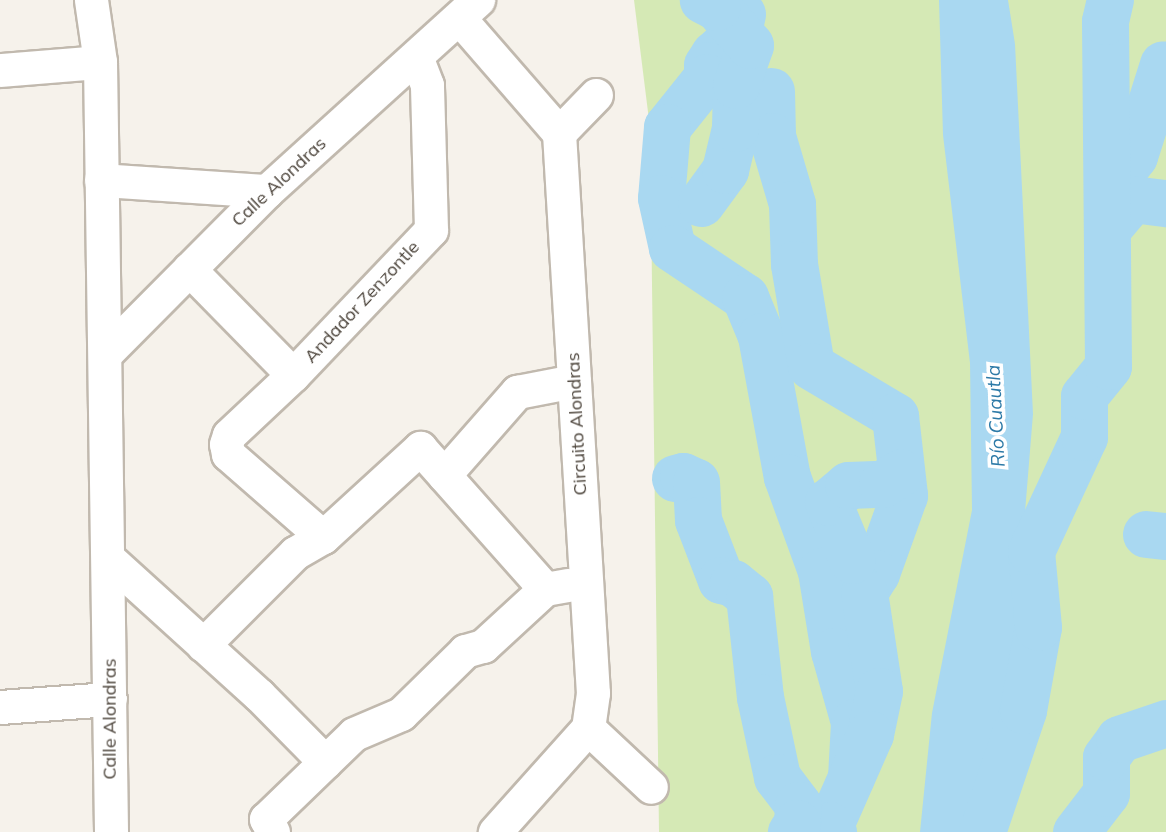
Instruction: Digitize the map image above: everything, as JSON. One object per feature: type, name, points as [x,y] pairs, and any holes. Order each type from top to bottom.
[{"type":"street","name":"Calle Alondras","points":[[91,0],[100,62],[110,560],[111,832]]},
{"type":"street","name":"Calle Alondras","points":[[105,354],[267,191],[416,57],[465,6]]},
{"type":"street","points":[[465,6],[559,133],[596,95]]},
{"type":"street","name":"Andador Zenzontle","points":[[323,537],[228,454],[226,444],[229,435],[293,375],[430,230],[427,85],[416,57]]},
{"type":"street","points":[[0,70],[100,62]]},
{"type":"street","name":"Circuito Alondras","points":[[559,133],[593,693],[588,728]]},
{"type":"street","points":[[101,180],[267,191]]},
{"type":"street","points":[[189,269],[293,375]]},
{"type":"street","points":[[444,475],[517,392],[574,381]]},
{"type":"street","points":[[203,645],[295,553],[323,537],[420,448],[545,589]]},
{"type":"street","points":[[110,560],[259,695],[325,762]]},
{"type":"street","points":[[273,832],[266,819],[354,734],[401,714],[465,651],[483,646],[545,589],[586,582]]},
{"type":"street","points":[[0,707],[110,699]]},
{"type":"street","points":[[495,832],[588,728],[652,787]]},
{"type":"green space","points":[[634,0],[1166,0],[1166,832],[659,832],[650,128]]},
{"type":"water","name":"Río Cuautla","points":[[939,0],[1008,0],[1015,44],[1033,414],[999,832],[920,832],[932,713],[972,510],[970,363],[943,135]]},
{"type":"waterway","points":[[701,203],[725,170],[735,128],[736,85],[750,45],[717,7],[703,0]]},
{"type":"waterway","points":[[982,832],[1023,710],[1038,627],[1031,551],[1084,437],[1084,396],[1108,366],[1105,21],[1110,0]]},
{"type":"waterway","points":[[742,14],[738,32],[714,54],[707,65],[707,77],[667,127],[661,198],[672,248],[745,297],[761,336],[787,477],[821,571],[834,651],[854,722],[851,777]]},
{"type":"waterway","points":[[1116,179],[1134,156],[1163,64]]},
{"type":"waterway","points":[[771,91],[772,136],[792,204],[794,264],[811,366],[895,416],[904,495],[876,573],[864,592],[879,691],[870,734],[830,825],[833,832]]},
{"type":"waterway","points":[[1108,228],[1132,199],[1166,203]]},
{"type":"waterway","points":[[852,560],[828,502],[848,485],[882,484],[901,472]]},
{"type":"waterway","points":[[675,478],[683,476],[696,482],[698,520],[721,580],[733,583],[749,596],[760,697],[777,777],[798,805],[797,823],[791,832]]},
{"type":"waterway","points":[[1146,534],[1166,536]]},
{"type":"waterway","points":[[1076,832],[1106,793],[1106,757],[1119,739],[1166,723]]}]
